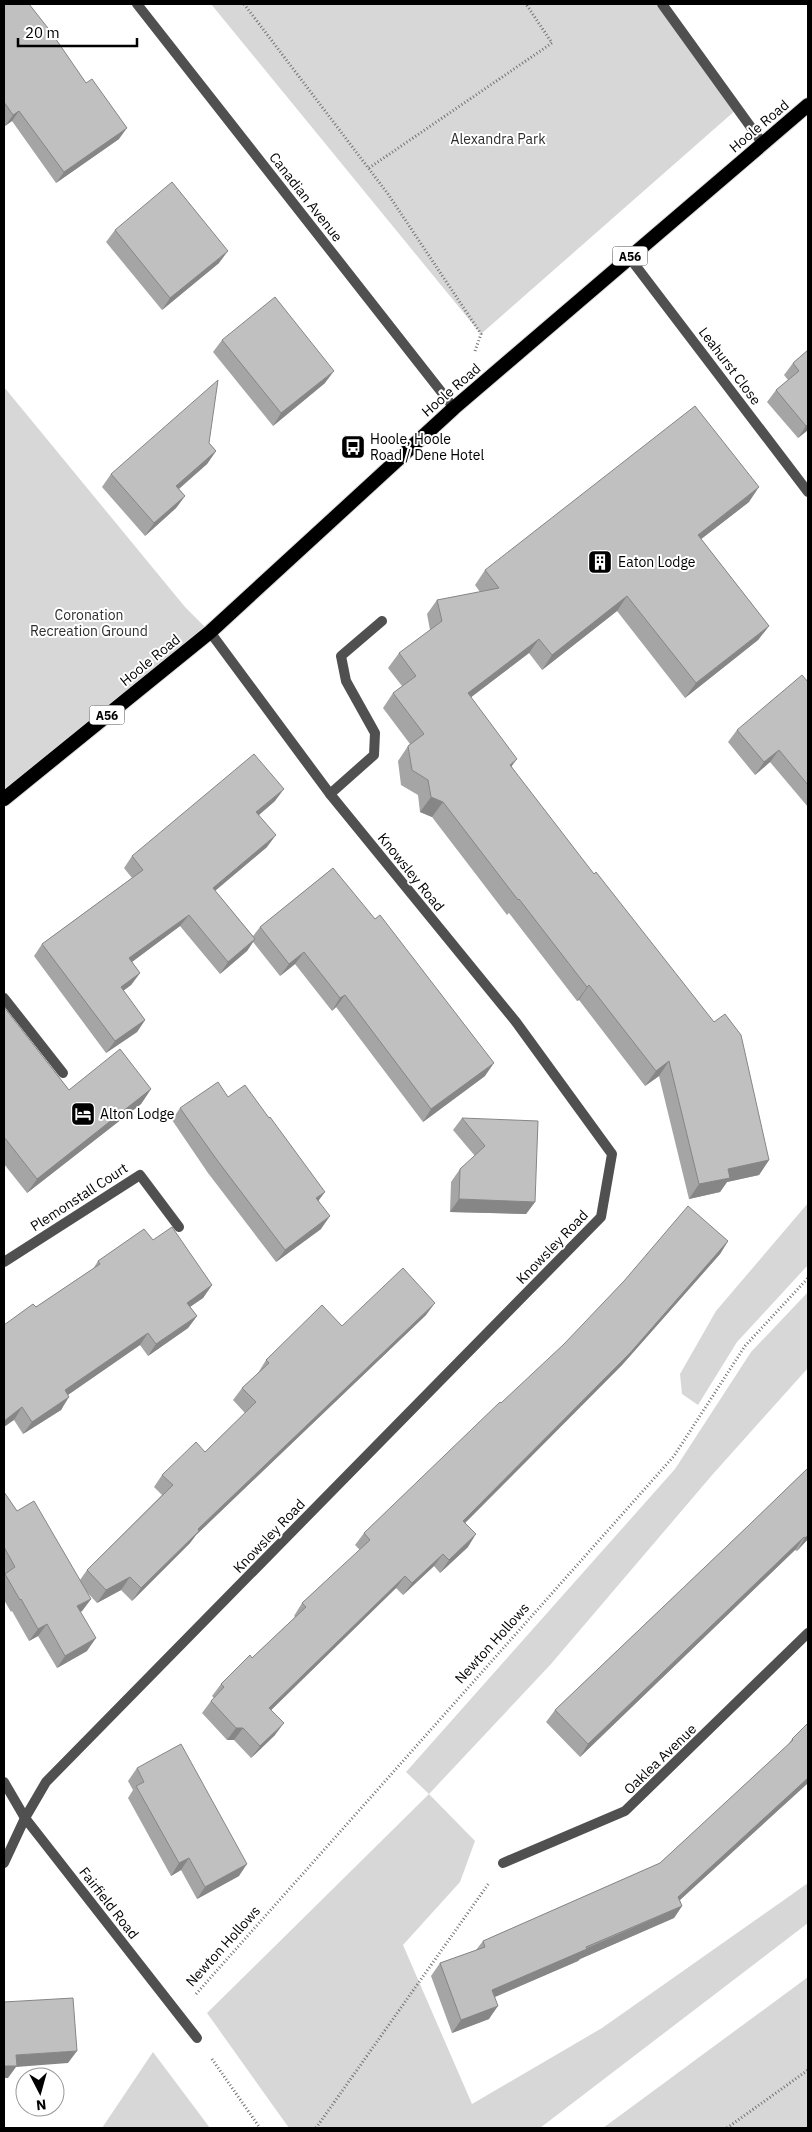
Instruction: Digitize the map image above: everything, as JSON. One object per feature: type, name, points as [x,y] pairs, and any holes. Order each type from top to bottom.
[{"type":"highway","name":"Hoole Road","points":[[4,799],[210,632],[454,408],[808,106]]},
{"type":"street","name":"Canadian Avenue","points":[[137,4],[454,408]]},
{"type":"street","points":[[662,4],[763,144]]},
{"type":"street","name":"Leahurst Close","points":[[629,257],[808,492]]},
{"type":"street","points":[[330,794],[374,755],[375,733],[346,680],[341,656],[382,622]]},
{"type":"street","name":"Knowsley Road","points":[[4,1863],[25,1818],[46,1782],[601,1217],[612,1154],[516,1022],[330,794],[210,632]]},
{"type":"street","points":[[4,998],[63,1074]]},
{"type":"street","name":"Plemonstall Court","points":[[4,1262],[140,1175],[179,1227]]},
{"type":"street","name":"Oaklea Avenue","points":[[503,1863],[625,1811],[808,1633]]},
{"type":"street","name":"Fairfield Road","points":[[4,1782],[25,1818],[197,2038]]},
{"type":"path","points":[[244,4],[388,194],[481,334],[474,353]]},
{"type":"path","points":[[369,168],[552,42],[526,4]]},
{"type":"path","name":"Newton Hollows","points":[[179,2013],[674,1456],[745,1346],[808,1278]]},
{"type":"path","points":[[316,2128],[503,1863]]},
{"type":"path","points":[[197,2038],[260,2128]]},
{"type":"path","points":[[727,2128],[808,2070]]},
{"type":"green space","name":"Alexandra Park","points":[[211,4],[662,4],[737,109],[481,334]]},
{"type":"green space","name":"Coronation Recreation Ground","points":[[4,387],[185,607],[210,632],[4,799]]},
{"type":"green space","points":[[808,1203],[808,1265],[737,1342],[698,1405],[682,1394],[680,1374],[716,1311]]},
{"type":"green space","points":[[808,1292],[808,1368],[713,1474],[551,1664],[429,1794],[406,1772],[675,1469],[751,1352]]},
{"type":"green space","points":[[429,1794],[475,1841],[460,1882],[403,1945],[472,2104],[602,2028],[808,1883],[808,1923],[540,2128],[289,2128],[207,2013]]},
{"type":"green space","points":[[808,1977],[808,2128],[603,2128]]},
{"type":"green space","points":[[153,2052],[210,2128],[102,2128]]},
{"type":"building","points":[[4,4],[29,4],[86,83],[92,79],[127,128],[64,172],[19,111],[13,115],[4,102]]},
{"type":"building","points":[[172,182],[228,251],[170,298],[115,230]]},
{"type":"building","points":[[275,297],[334,371],[281,413],[222,340]]},
{"type":"building","points":[[808,350],[808,425],[806,426],[776,390],[799,371],[793,363]]},
{"type":"building","points":[[218,380],[209,443],[216,451],[176,486],[185,496],[154,523],[111,474]]},
{"type":"building","points":[[695,406],[759,487],[698,535],[769,626],[696,683],[627,596],[552,655],[539,639],[468,693],[517,759],[510,765],[594,874],[596,872],[714,1022],[725,1014],[741,1035],[769,1160],[728,1169],[730,1178],[699,1184],[669,1061],[656,1071],[589,985],[587,987],[518,900],[443,802],[431,797],[428,780],[412,770],[408,746],[424,734],[393,693],[416,676],[399,653],[442,621],[437,600],[499,588],[485,570]]},
{"type":"building","points":[[802,675],[808,682],[808,785],[779,750],[764,762],[737,730]]},
{"type":"building","points":[[254,754],[284,789],[256,812],[276,835],[213,888],[255,939],[228,962],[189,915],[129,958],[140,973],[121,987],[145,1020],[115,1041],[42,944],[143,870],[132,856]]},
{"type":"building","points":[[333,868],[375,919],[380,915],[494,1063],[431,1109],[345,995],[340,998],[304,952],[289,964],[260,927]]},
{"type":"building","name":"Alton Lodge","points":[[4,1007],[69,1090],[120,1049],[151,1089],[37,1179],[4,1137]]},
{"type":"building","points":[[218,1082],[228,1097],[245,1085],[325,1192],[316,1198],[330,1216],[285,1250],[180,1108]]},
{"type":"building","points":[[462,1118],[538,1121],[535,1202],[459,1199],[460,1169],[485,1146]]},
{"type":"building","points":[[688,1206],[728,1241],[630,1353],[463,1521],[476,1534],[449,1560],[443,1554],[412,1583],[405,1576],[269,1708],[284,1723],[260,1746],[243,1728],[236,1728],[211,1701],[224,1687],[221,1684],[250,1655],[252,1658],[306,1607],[302,1603],[370,1540],[364,1533],[500,1402],[564,1344],[624,1281]]},
{"type":"building","points":[[172,1227],[212,1285],[187,1303],[197,1316],[156,1344],[148,1333],[65,1390],[69,1397],[32,1422],[22,1407],[4,1421],[4,1325],[33,1304],[36,1307],[100,1264],[98,1261],[144,1229],[153,1240]]},
{"type":"building","points":[[403,1268],[435,1303],[198,1529],[199,1531],[141,1588],[130,1577],[106,1590],[87,1570],[173,1485],[162,1475],[196,1442],[205,1452],[256,1402],[242,1388],[269,1363],[266,1360],[322,1305],[342,1326]]},
{"type":"building","points":[[808,1468],[808,1535],[588,1744],[555,1710]]},
{"type":"building","points":[[4,1492],[17,1511],[34,1501],[91,1599],[77,1606],[96,1638],[65,1656],[47,1624],[38,1629],[5,1574],[15,1567],[4,1547]]},
{"type":"building","points":[[808,1723],[808,1778],[678,1897],[682,1906],[492,1990],[498,2006],[461,2020],[440,1963],[485,1947],[483,1941],[660,1863],[793,1740]]},
{"type":"building","points":[[181,1744],[247,1864],[205,1887],[189,1858],[179,1863],[136,1786],[144,1782],[137,1768]]},
{"type":"building","points":[[73,1998],[77,2051],[16,2055],[17,2066],[4,2066],[4,2002]]},
{"type":"place","name":"Hoole, Hoole Road / Dene Hotel","points":[[353,447]]},
{"type":"place","name":"Eaton Lodge","points":[[600,562]]},
{"type":"place","name":"Alton Lodge","points":[[83,1114]]}]
